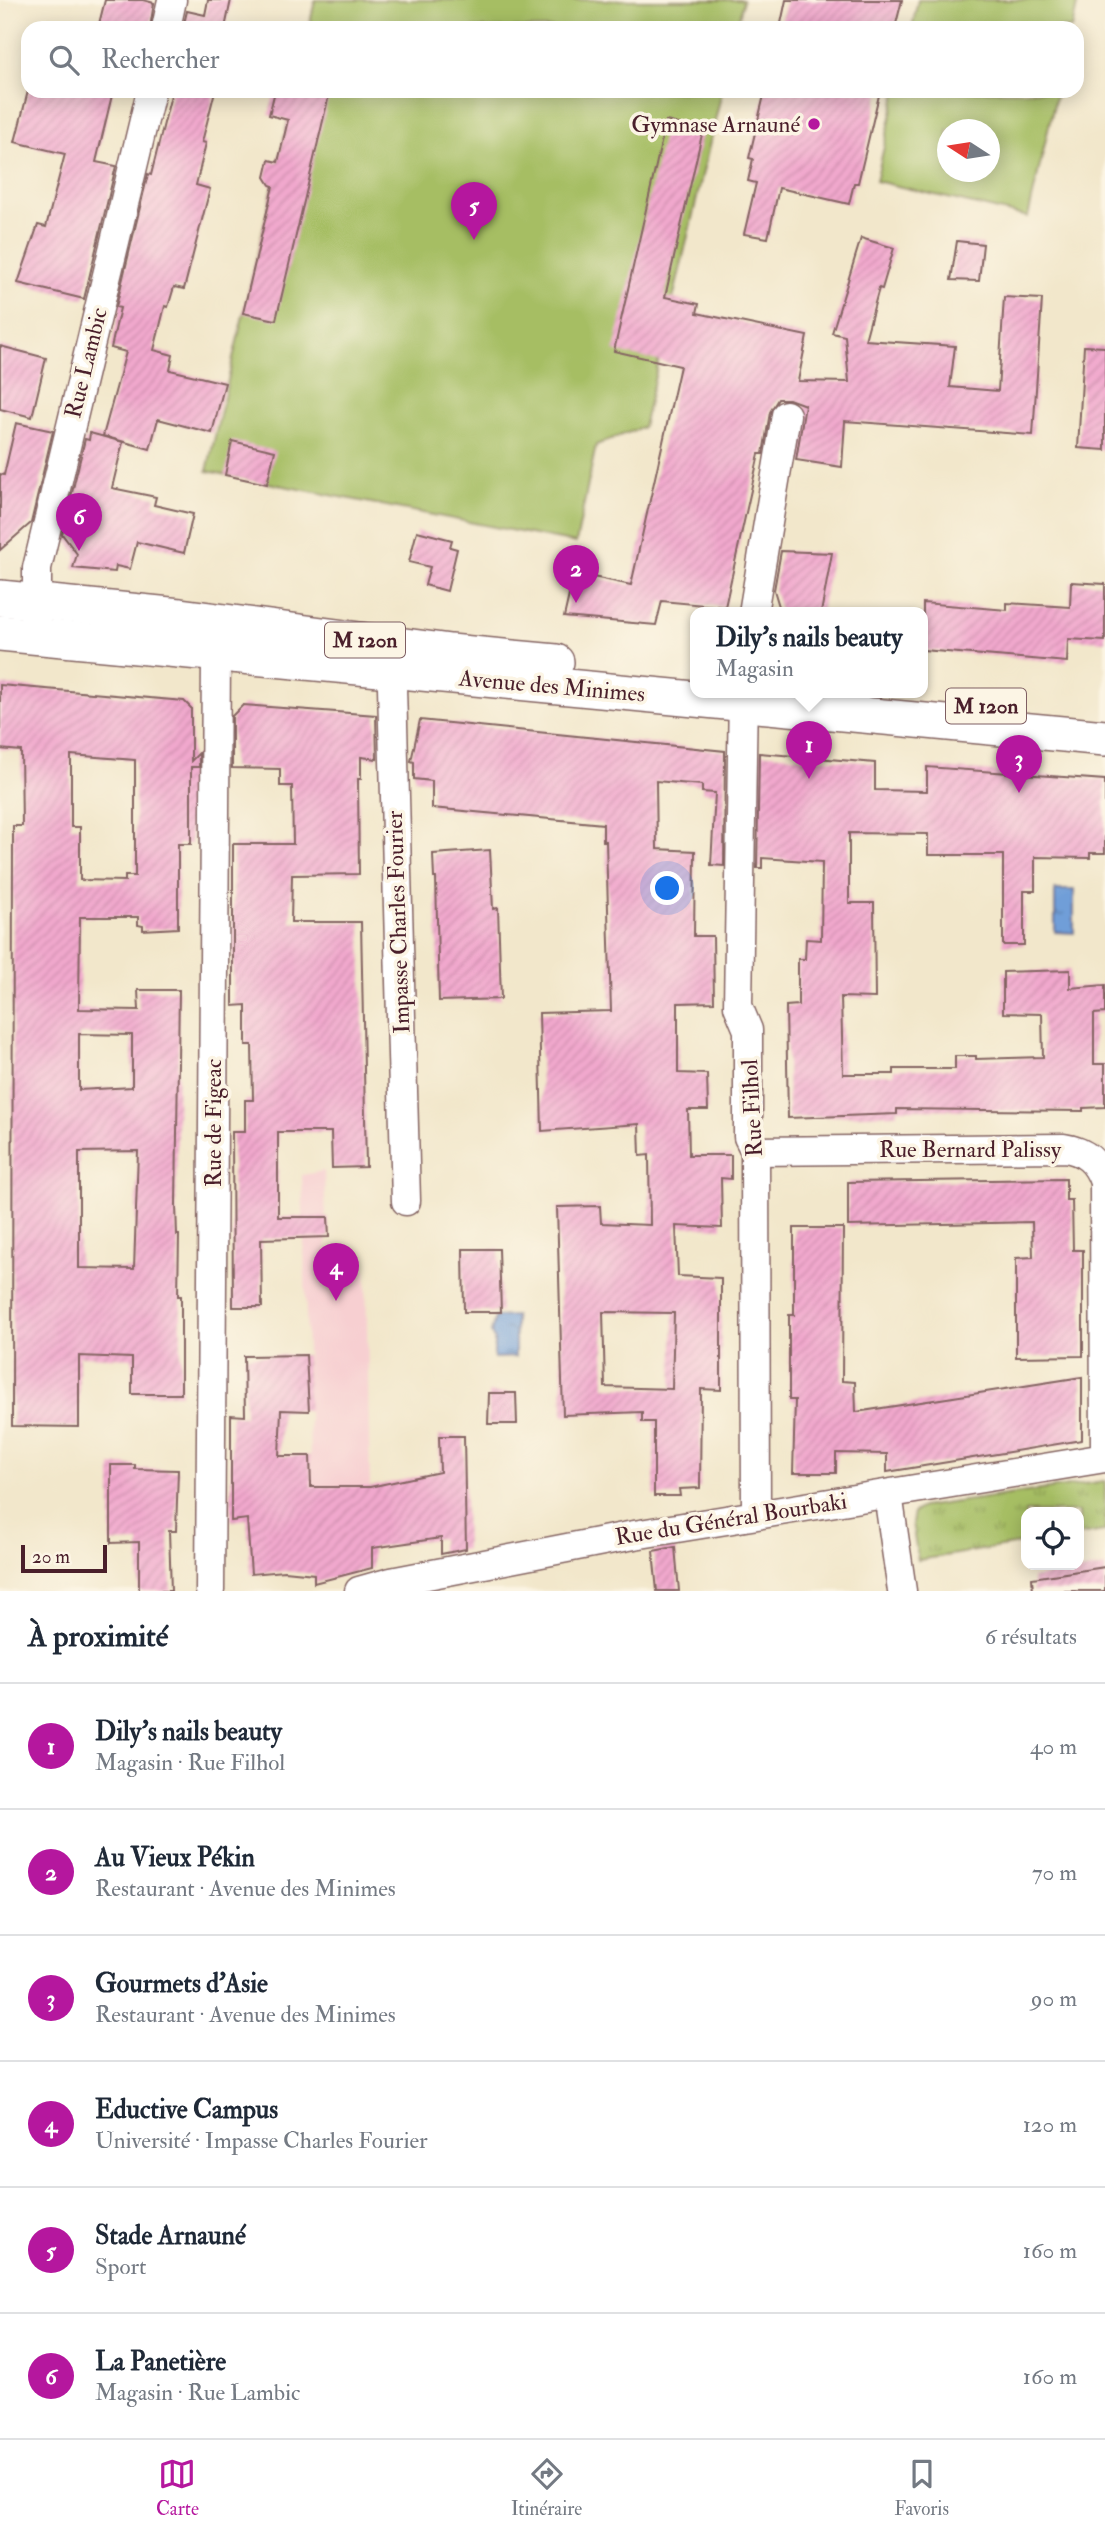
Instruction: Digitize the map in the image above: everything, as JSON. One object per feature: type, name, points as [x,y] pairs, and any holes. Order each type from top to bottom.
[{"type":"main road","name":"Avenue des Minimes","points":[[0,598],[180,616],[391,658],[690,692]]},
{"type":"main road","name":"Avenue des Minimes","points":[[15,635],[216,655],[391,658],[450,652],[690,676]]},
{"type":"main road","name":"Avenue des Minimes","points":[[743,698],[1105,738]]},
{"type":"main road","name":"M 120n","points":[[915,698],[1105,718]]},
{"type":"street","points":[[168,21],[172,0]]},
{"type":"street","name":"Rue Lambic","points":[[15,635],[37,612],[37,568],[149,98]]},
{"type":"street","points":[[754,607],[786,415]]},
{"type":"street","name":"Rue de Figeac","points":[[211,1591],[216,655]]},
{"type":"street","name":"Impasse Charles Fourier","points":[[391,658],[406,1201]]},
{"type":"street","name":"Rue Filhol","points":[[743,698],[738,1006],[748,1030],[748,1137],[755,1151],[756,1514]]},
{"type":"street","name":"Rue Bernard Palissy","points":[[755,1151],[1064,1148],[1085,1154],[1098,1167],[1104,1182],[1105,1456]]},
{"type":"street","name":"Rue du Général Bourbaki","points":[[359,1591],[548,1550],[1105,1456]]},
{"type":"street","points":[[888,1494],[902,1591]]},
{"type":"shaded area","points":[[324,1171],[327,1254],[348,1254],[348,1270],[366,1270],[370,1487],[311,1487],[302,1175]]},
{"type":"green space","points":[[315,0],[743,0],[738,21],[310,21]]},
{"type":"green space","points":[[918,0],[1078,0],[1074,21],[914,21]]},
{"type":"green space","points":[[293,98],[720,98],[643,427],[596,445],[576,543],[207,471]]},
{"type":"green space","points":[[895,98],[1055,98],[1028,217],[876,181]]},
{"type":"green space","points":[[1105,1481],[1105,1531],[1084,1534],[1084,1507],[1021,1507],[1021,1544],[918,1560],[912,1523],[914,1512],[922,1507]]},
{"type":"water","points":[[1055,890],[1074,890],[1074,933],[1055,932]]},
{"type":"water","points":[[515,1316],[515,1357],[494,1358],[494,1339],[491,1333],[495,1317]]},
{"type":"building","points":[[105,0],[143,0],[154,3],[151,21],[100,21]]},
{"type":"building","points":[[208,0],[231,0],[226,21],[185,21],[187,11],[205,15]]},
{"type":"building","points":[[786,0],[902,0],[897,21],[782,21]]},
{"type":"building","points":[[26,98],[111,98],[96,162],[116,166],[84,299],[18,283],[38,225],[46,227],[65,154],[15,142]]},
{"type":"building","points":[[170,98],[213,98],[202,142],[206,143],[196,185],[210,189],[184,289],[174,287],[168,307],[165,306],[154,350],[173,355],[170,370],[225,383],[212,433],[158,419],[150,449],[103,436],[126,352],[111,348],[120,308],[116,307],[148,174],[151,175]]},
{"type":"building","points":[[273,98],[328,98],[276,320],[243,313],[273,186],[265,177],[269,160],[278,162],[288,120],[269,115]]},
{"type":"building","name":"Gymnase Arnauné","points":[[763,98],[878,98],[858,183],[854,183],[849,204],[779,188],[768,238],[744,234],[756,183],[748,181],[753,159],[749,158]]},
{"type":"building","points":[[666,121],[703,130],[665,297],[699,304],[697,313],[807,336],[798,381],[849,382],[845,336],[832,333],[861,238],[894,248],[882,289],[879,288],[865,340],[955,346],[950,387],[998,391],[1004,297],[1042,299],[1033,435],[845,421],[842,467],[796,460],[805,405],[789,399],[778,399],[770,412],[763,454],[759,454],[725,607],[662,601],[656,625],[564,617],[574,573],[631,585],[680,366],[614,351]]},
{"type":"building","points":[[957,241],[983,244],[979,281],[951,280]]},
{"type":"building","points":[[0,346],[46,358],[32,417],[0,409]]},
{"type":"building","points":[[1084,346],[1105,347],[1105,450],[1078,448]]},
{"type":"building","points":[[16,423],[53,431],[31,523],[0,550],[0,474],[4,475]]},
{"type":"building","points":[[90,433],[123,442],[112,488],[156,497],[154,505],[193,514],[184,553],[137,542],[130,569],[116,566],[115,572],[73,568],[77,554],[62,534],[85,439],[89,440]]},
{"type":"building","points":[[232,441],[275,451],[267,484],[225,475]]},
{"type":"building","points":[[417,531],[452,540],[450,547],[457,549],[447,591],[425,585],[430,567],[409,562]]},
{"type":"building","points":[[781,551],[832,553],[822,607],[779,607],[774,590]]},
{"type":"building","points":[[1071,582],[1105,584],[1105,641],[1068,639],[1067,662],[928,650],[928,607],[923,607],[923,603],[1007,610],[1007,603],[1070,607]]},
{"type":"building","points":[[0,685],[184,701],[191,708],[191,761],[199,753],[199,767],[191,767],[191,844],[178,844],[178,928],[143,930],[143,926],[138,925],[138,917],[80,917],[79,1009],[139,1010],[138,990],[179,990],[176,1205],[179,1235],[178,1296],[181,1296],[181,1394],[132,1394],[132,1358],[79,1356],[79,1427],[12,1426],[13,826],[22,826],[21,751],[0,749]],"holes":[[[71,755],[135,760],[135,876],[125,876],[125,881],[80,880],[80,827],[71,827]],[[79,1034],[132,1035],[132,1087],[79,1090]],[[138,1151],[134,1269],[79,1268],[79,1152]]]},
{"type":"building","points":[[243,705],[376,715],[377,759],[361,757],[361,779],[358,779],[359,874],[292,875],[291,922],[361,922],[366,1167],[332,1168],[331,1132],[278,1132],[278,1217],[328,1217],[329,1237],[261,1239],[262,1307],[233,1307],[232,1132],[245,1132],[245,1100],[253,1100],[252,1045],[246,1045],[246,1005],[233,1006],[233,844],[293,844],[292,786],[280,786],[280,769],[232,768],[232,716]]},
{"type":"building","points":[[420,720],[725,751],[724,866],[711,865],[715,793],[702,792],[702,785],[656,781],[657,849],[695,851],[694,936],[713,936],[714,1002],[678,1003],[678,1073],[707,1074],[708,1110],[688,1110],[689,1155],[731,1155],[731,1179],[721,1178],[722,1228],[676,1226],[678,1276],[721,1278],[721,1390],[701,1389],[700,1488],[679,1489],[680,1496],[654,1496],[654,1422],[642,1422],[642,1412],[563,1415],[557,1207],[600,1206],[601,1223],[650,1225],[649,1155],[640,1156],[639,1124],[542,1131],[539,1013],[611,1011],[606,841],[603,841],[603,824],[432,808],[432,781],[414,779],[414,762],[411,761]],"holes":[[[603,1312],[674,1313],[672,1389],[605,1387]]]},
{"type":"building","points":[[759,753],[875,763],[875,790],[927,791],[927,767],[1105,780],[1105,853],[1090,853],[1090,858],[1035,857],[1035,891],[1024,891],[1024,945],[1003,945],[1003,855],[928,855],[928,834],[849,833],[849,903],[874,903],[875,998],[841,997],[843,1074],[894,1074],[894,1069],[955,1069],[955,1056],[976,1056],[976,1059],[1043,1057],[1042,1014],[1003,1013],[1003,972],[1070,970],[1070,988],[1105,985],[1105,1013],[1094,1014],[1094,1064],[1105,1064],[1105,1107],[1083,1108],[1083,1111],[897,1109],[897,1114],[788,1118],[786,1006],[798,1005],[798,959],[805,959],[806,939],[821,940],[822,862],[762,858],[762,868],[757,868]]},
{"type":"building","points":[[490,850],[493,909],[498,908],[501,999],[439,1001],[433,854]]},
{"type":"building","points":[[1066,1179],[1066,1200],[1072,1200],[1073,1250],[1083,1250],[1083,1356],[1016,1357],[1016,1258],[1033,1257],[1032,1222],[848,1226],[848,1182]]},
{"type":"building","points":[[794,1228],[843,1228],[842,1381],[855,1382],[856,1412],[1082,1377],[1082,1440],[887,1472],[887,1454],[836,1453],[836,1473],[793,1473],[795,1400],[789,1400],[789,1315],[794,1315]]},
{"type":"building","points":[[463,1249],[499,1249],[501,1312],[464,1312]]},
{"type":"building","points":[[306,1355],[309,1411],[281,1410],[279,1456],[310,1456],[311,1487],[370,1487],[440,1472],[439,1436],[464,1436],[466,1549],[441,1554],[441,1538],[372,1548],[372,1568],[314,1583],[314,1574],[285,1571],[251,1574],[247,1519],[231,1521],[231,1415],[245,1416],[244,1356]]},
{"type":"building","points":[[489,1393],[516,1393],[517,1424],[488,1424]]},
{"type":"building","points":[[111,1465],[135,1465],[135,1469],[178,1470],[176,1531],[169,1531],[171,1591],[139,1591],[139,1542],[111,1543]]},
{"type":"building","points":[[675,1547],[679,1591],[657,1591],[653,1551]]},
{"type":"building","points":[[1105,1567],[1105,1591],[1033,1591],[1032,1578]]},
{"type":"place","name":"Gymnase Arnauné","points":[[814,124]]},
{"type":"place","name":"Stade Arnauné","points":[[474,240]]},
{"type":"place","name":"La Panetière","points":[[79,551]]},
{"type":"place","name":"Au Vieux Pékin","points":[[576,603]]},
{"type":"place","name":"Dily's nails beauty","points":[[809,779]]},
{"type":"place","name":"Gourmets d'Asie","points":[[1019,793]]},
{"type":"place","name":"Eductive Campus","points":[[336,1301]]}]
